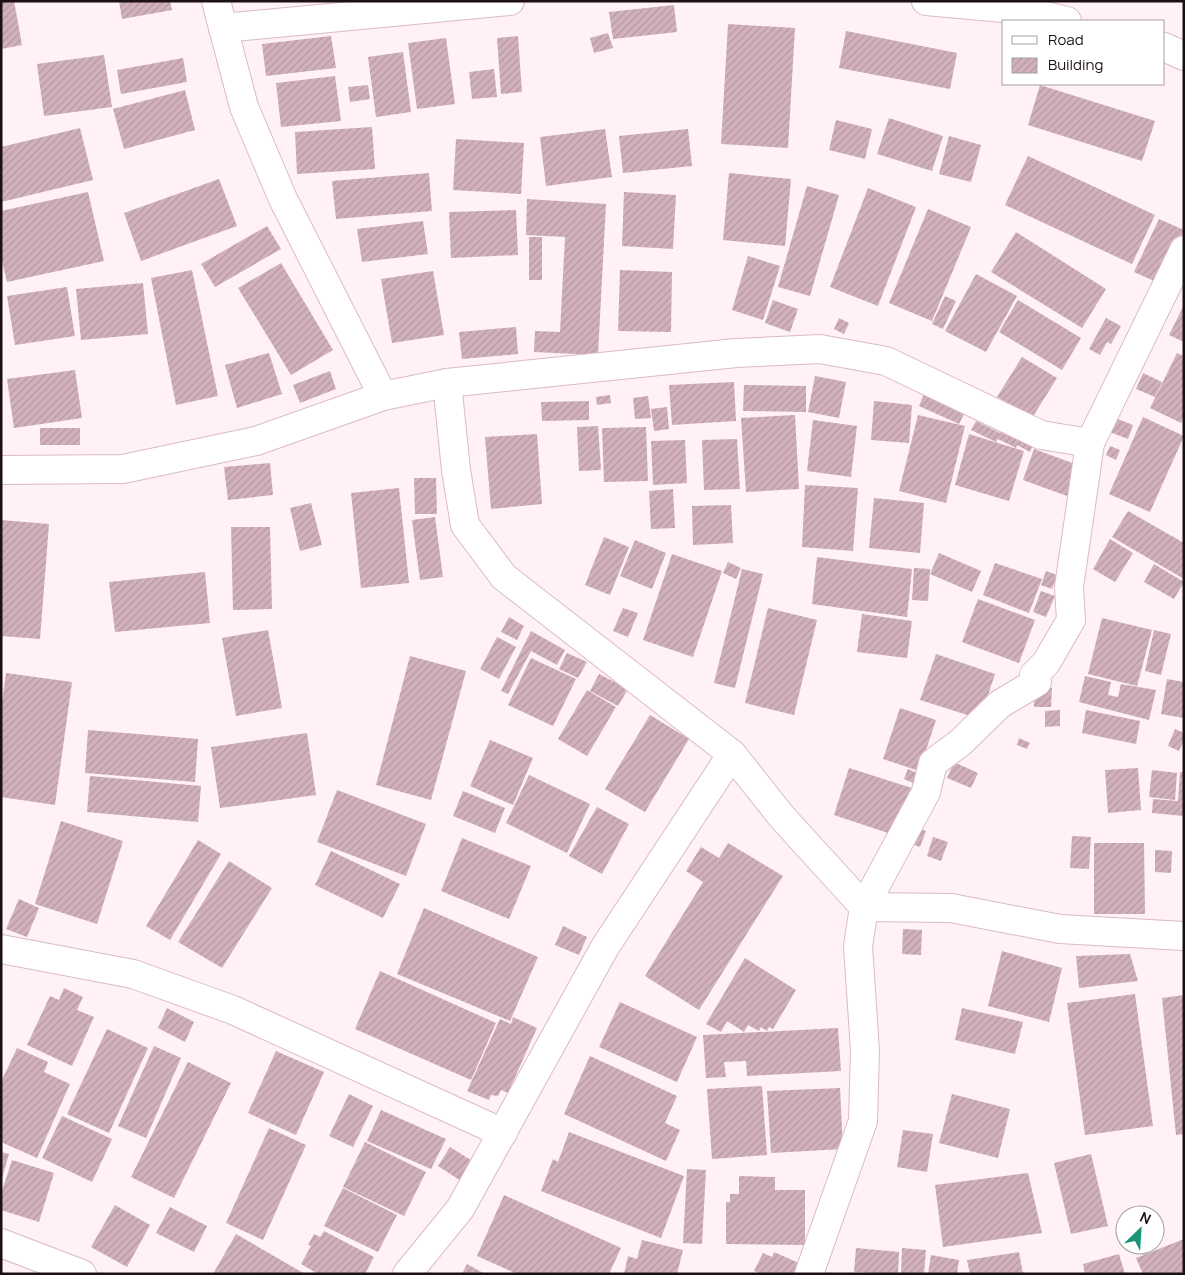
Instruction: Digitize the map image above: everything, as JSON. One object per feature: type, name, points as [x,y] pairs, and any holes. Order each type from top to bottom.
[{"type":"street","points":[[216,1],[244,107],[283,199],[383,396]]},
{"type":"street","points":[[223,28],[510,1]]},
{"type":"street","points":[[926,1],[1015,9],[1063,20]]},
{"type":"street","points":[[1165,47],[1184,56]]},
{"type":"street","points":[[809,1274],[863,1121],[865,1051],[858,946],[864,907],[926,792],[933,763],[961,742],[1000,704],[1037,682],[1034,675],[1046,663],[1071,620],[1069,587],[1090,443],[1184,250]]},
{"type":"street","points":[[1,470],[123,469],[256,441],[383,396],[447,383],[736,353],[820,349],[886,361],[1041,435],[1090,443]]},
{"type":"street","points":[[447,383],[456,470],[465,525],[504,577],[732,754],[782,817],[864,907],[951,908],[1060,929],[1184,936]]},
{"type":"street","points":[[407,1274],[460,1209],[605,947],[732,754]]},
{"type":"street","points":[[1,948],[133,974],[233,1010],[503,1134]]},
{"type":"street","points":[[1,1243],[82,1274]]},
{"type":"building","points":[[1,1],[14,1],[22,45],[1,49]]},
{"type":"building","points":[[119,1],[170,1],[172,10],[122,19]]},
{"type":"building","points":[[674,5],[677,32],[613,39],[609,12]]},
{"type":"building","points":[[728,24],[795,28],[788,148],[721,144]]},
{"type":"building","points":[[846,31],[957,53],[950,89],[839,68]]},
{"type":"building","points":[[608,33],[613,48],[594,53],[590,38]]},
{"type":"building","points":[[331,36],[336,68],[266,76],[262,44]]},
{"type":"building","points":[[518,36],[522,92],[501,94],[497,38]]},
{"type":"building","points":[[446,38],[455,104],[417,109],[408,43]]},
{"type":"building","points":[[403,52],[411,112],[376,117],[368,57]]},
{"type":"building","points":[[104,55],[112,107],[44,116],[37,64]]},
{"type":"building","points":[[183,58],[187,82],[121,94],[117,70]]},
{"type":"building","points":[[494,69],[497,97],[472,99],[469,72]]},
{"type":"building","points":[[335,76],[341,121],[281,127],[276,83]]},
{"type":"building","points":[[368,85],[370,99],[350,102],[348,87]]},
{"type":"building","points":[[1040,85],[1155,121],[1142,161],[1028,125]]},
{"type":"building","points":[[185,90],[195,130],[124,149],[113,109]]},
{"type":"building","points":[[889,118],[943,136],[932,171],[877,154]]},
{"type":"building","points":[[836,120],[872,129],[865,159],[829,150]]},
{"type":"building","points":[[372,127],[375,169],[297,174],[295,132]]},
{"type":"building","points":[[80,128],[93,180],[1,202],[1,147]]},
{"type":"building","points":[[605,129],[612,177],[546,186],[540,137]]},
{"type":"building","points":[[688,129],[692,166],[623,173],[619,136]]},
{"type":"building","points":[[949,136],[981,145],[971,182],[939,174]]},
{"type":"building","points":[[456,139],[524,143],[521,194],[453,190]]},
{"type":"building","points":[[1028,156],[1155,215],[1132,264],[1005,205]]},
{"type":"building","points":[[429,173],[432,211],[336,219],[332,181]]},
{"type":"building","points":[[729,173],[791,179],[785,246],[723,240]]},
{"type":"building","points":[[219,179],[237,226],[141,261],[124,213]]},
{"type":"building","points":[[807,186],[839,195],[810,296],[778,287]]},
{"type":"building","points":[[868,188],[916,207],[878,306],[830,287]]},
{"type":"building","points":[[88,192],[104,261],[7,282],[1,257],[1,211]]},
{"type":"building","points":[[624,192],[676,195],[673,249],[622,246]]},
{"type":"building","points":[[527,199],[606,204],[598,355],[534,352],[535,331],[560,332],[565,237],[526,235]]},
{"type":"building","points":[[928,209],[971,227],[932,321],[889,303]]},
{"type":"building","points":[[516,210],[518,255],[451,258],[449,212]]},
{"type":"building","points":[[1159,219],[1184,230],[1161,284],[1134,272]]},
{"type":"building","points":[[423,221],[428,254],[362,262],[357,229]]},
{"type":"building","points":[[267,226],[281,249],[215,287],[201,264]]},
{"type":"building","points":[[1016,232],[1106,289],[1082,328],[991,272]]},
{"type":"building","points":[[529,237],[542,237],[542,280],[529,280]]},
{"type":"building","points":[[748,256],[780,266],[763,320],[732,310]]},
{"type":"building","points":[[281,263],[333,350],[291,375],[238,288]]},
{"type":"building","points":[[192,270],[218,396],[176,405],[151,278]]},
{"type":"building","points":[[620,270],[672,272],[671,332],[618,331]]},
{"type":"building","points":[[433,271],[444,335],[392,343],[381,279]]},
{"type":"building","points":[[976,274],[1017,296],[986,352],[945,331]]},
{"type":"building","points":[[143,283],[148,334],[81,340],[76,289]]},
{"type":"building","points":[[67,287],[75,336],[15,345],[7,296]]},
{"type":"building","points":[[945,296],[956,301],[943,329],[932,324]]},
{"type":"building","points":[[773,300],[798,309],[790,332],[765,323]]},
{"type":"building","points":[[1018,300],[1081,338],[1062,370],[999,332]]},
{"type":"building","points":[[1184,305],[1184,342],[1169,335]]},
{"type":"building","points":[[839,318],[849,323],[844,334],[834,329]]},
{"type":"building","points":[[1106,318],[1121,326],[1111,344],[1107,342],[1100,355],[1089,349]]},
{"type":"building","points":[[516,327],[518,354],[462,359],[459,332]]},
{"type":"building","points":[[269,353],[282,394],[237,408],[225,365]]},
{"type":"building","points":[[1177,353],[1184,356],[1184,417],[1181,423],[1150,408]]},
{"type":"building","points":[[1022,357],[1057,378],[1032,418],[997,397]]},
{"type":"building","points":[[75,370],[82,418],[14,428],[7,379]]},
{"type":"building","points":[[330,371],[336,389],[300,403],[293,385]]},
{"type":"building","points":[[1143,373],[1162,382],[1155,397],[1136,389]]},
{"type":"building","points":[[815,376],[846,382],[839,418],[808,412]]},
{"type":"building","points":[[734,382],[736,421],[672,425],[669,385]]},
{"type":"building","points":[[744,385],[806,386],[806,412],[743,411]]},
{"type":"building","points":[[924,394],[965,412],[959,424],[919,406]]},
{"type":"building","points":[[610,395],[611,403],[597,405],[596,397]]},
{"type":"building","points":[[648,396],[651,418],[635,419],[633,398]]},
{"type":"building","points":[[589,401],[589,420],[542,421],[541,402]]},
{"type":"building","points":[[874,401],[912,405],[909,443],[871,440]]},
{"type":"building","points":[[667,407],[669,429],[654,431],[651,409]]},
{"type":"building","points":[[795,415],[799,489],[746,492],[741,418]]},
{"type":"building","points":[[918,415],[965,426],[946,503],[899,491]]},
{"type":"building","points":[[1113,417],[1133,425],[1128,439],[1107,431]]},
{"type":"building","points":[[1143,417],[1184,436],[1150,512],[1109,494]]},
{"type":"building","points":[[813,420],[857,426],[851,477],[807,471]]},
{"type":"building","points":[[976,421],[1000,433],[1006,422],[1037,437],[1030,452],[1017,445],[1016,448],[998,439],[996,442],[971,430]]},
{"type":"building","points":[[598,426],[601,470],[579,471],[577,427]]},
{"type":"building","points":[[646,427],[648,481],[604,482],[602,428]]},
{"type":"building","points":[[40,428],[80,428],[80,445],[40,445]]},
{"type":"building","points":[[537,434],[542,504],[491,509],[485,437]]},
{"type":"building","points":[[969,434],[1024,451],[1009,501],[955,485]]},
{"type":"building","points":[[737,439],[740,489],[704,490],[702,440]]},
{"type":"building","points":[[685,440],[687,483],[653,485],[651,441]]},
{"type":"building","points":[[1110,446],[1120,450],[1116,460],[1106,455]]},
{"type":"building","points":[[1034,449],[1078,465],[1067,496],[1023,480]]},
{"type":"building","points":[[270,463],[273,495],[228,500],[224,467]]},
{"type":"building","points":[[414,478],[436,478],[437,514],[415,514]]},
{"type":"building","points":[[805,485],[858,488],[853,551],[802,547]]},
{"type":"building","points":[[399,488],[409,583],[361,588],[351,493]]},
{"type":"building","points":[[673,489],[675,528],[651,529],[649,491]]},
{"type":"building","points":[[874,498],[924,503],[920,553],[869,548]]},
{"type":"building","points":[[311,503],[322,545],[300,551],[290,508]]},
{"type":"building","points":[[731,505],[733,543],[693,545],[692,506]]},
{"type":"building","points":[[1128,511],[1184,543],[1184,579],[1112,537]]},
{"type":"building","points":[[435,517],[443,577],[420,580],[412,520]]},
{"type":"building","points":[[1,520],[49,524],[40,639],[1,636]]},
{"type":"building","points":[[231,527],[270,527],[272,609],[233,610]]},
{"type":"building","points":[[604,537],[629,547],[610,595],[585,585]]},
{"type":"building","points":[[1110,539],[1133,553],[1115,582],[1093,569]]},
{"type":"building","points":[[635,540],[666,553],[652,589],[620,576]]},
{"type":"building","points":[[939,553],[981,571],[972,592],[930,574]]},
{"type":"building","points":[[672,554],[722,571],[693,657],[643,640]]},
{"type":"building","points":[[817,557],[912,569],[907,617],[812,604]]},
{"type":"building","points":[[728,562],[741,568],[736,579],[723,573]]},
{"type":"building","points":[[995,563],[1042,579],[1029,613],[983,595]]},
{"type":"building","points":[[1154,564],[1184,582],[1174,599],[1144,582]]},
{"type":"building","points":[[914,568],[930,569],[928,601],[912,600]]},
{"type":"building","points":[[742,569],[763,574],[735,688],[714,683]]},
{"type":"building","points":[[1046,571],[1057,575],[1052,589],[1041,585]]},
{"type":"building","points":[[205,572],[210,623],[115,632],[109,582]]},
{"type":"building","points":[[1041,591],[1055,596],[1046,617],[1033,612]]},
{"type":"building","points":[[978,599],[1035,620],[1019,663],[962,642]]},
{"type":"building","points":[[623,608],[638,613],[628,637],[613,631]]},
{"type":"building","points":[[768,608],[817,620],[794,715],[745,703]]},
{"type":"building","points":[[862,614],[912,621],[907,658],[857,652]]},
{"type":"building","points":[[509,617],[524,626],[517,640],[501,632]]},
{"type":"building","points":[[1102,618],[1152,630],[1137,686],[1088,674]]},
{"type":"building","points":[[268,630],[282,708],[236,716],[222,638]]},
{"type":"building","points":[[1154,630],[1171,634],[1161,675],[1145,671]]},
{"type":"building","points":[[531,631],[565,650],[557,665],[531,651],[508,694],[501,691]]},
{"type":"building","points":[[497,637],[516,647],[499,679],[480,669]]},
{"type":"building","points":[[567,653],[587,662],[578,678],[559,669]]},
{"type":"building","points":[[936,654],[995,674],[980,719],[920,700]]},
{"type":"building","points":[[410,656],[466,671],[431,800],[376,785]]},
{"type":"building","points":[[531,658],[576,679],[553,726],[508,705]]},
{"type":"building","points":[[6,673],[72,682],[55,805],[1,797],[1,711]]},
{"type":"building","points":[[599,674],[628,689],[618,706],[590,691]]},
{"type":"building","points":[[1085,676],[1111,682],[1108,695],[1118,697],[1121,684],[1156,690],[1149,720],[1079,702]]},
{"type":"building","points":[[1167,679],[1184,682],[1184,718],[1161,714]]},
{"type":"building","points":[[1035,687],[1052,688],[1051,707],[1034,707]]},
{"type":"building","points":[[587,690],[616,707],[587,756],[558,739]]},
{"type":"building","points":[[900,708],[936,720],[919,771],[883,759]]},
{"type":"building","points":[[1060,710],[1060,726],[1045,727],[1045,711]]},
{"type":"building","points":[[1086,710],[1140,721],[1136,744],[1082,733]]},
{"type":"building","points":[[650,715],[689,739],[645,812],[605,789]]},
{"type":"building","points":[[1175,729],[1184,733],[1184,740],[1179,751],[1168,746]]},
{"type":"building","points":[[88,730],[198,739],[195,782],[85,773]]},
{"type":"building","points":[[307,733],[316,795],[220,808],[211,747]]},
{"type":"building","points":[[1019,738],[1030,743],[1027,749],[1017,745]]},
{"type":"building","points":[[490,740],[533,758],[513,805],[470,786]]},
{"type":"building","points":[[954,762],[978,773],[971,788],[947,778]]},
{"type":"building","points":[[849,768],[915,789],[900,837],[834,815]]},
{"type":"building","points":[[1138,768],[1141,810],[1108,813],[1105,770]]},
{"type":"building","points":[[908,769],[926,777],[922,787],[904,779]]},
{"type":"building","points":[[1152,770],[1177,773],[1175,800],[1149,797]]},
{"type":"building","points":[[1180,772],[1184,772],[1184,816],[1152,813],[1153,799],[1178,801]]},
{"type":"building","points":[[529,775],[590,804],[567,853],[506,823]]},
{"type":"building","points":[[90,776],[201,786],[198,822],[87,812]]},
{"type":"building","points":[[337,790],[426,824],[406,876],[317,842]]},
{"type":"building","points":[[463,791],[505,808],[495,833],[453,816]]},
{"type":"building","points":[[597,807],[629,824],[602,874],[569,856]]},
{"type":"building","points":[[61,821],[123,841],[97,924],[35,904]]},
{"type":"building","points":[[913,826],[926,831],[920,847],[907,842]]},
{"type":"building","points":[[1072,836],[1091,837],[1089,869],[1070,868]]},
{"type":"building","points":[[933,837],[948,842],[941,861],[927,856]]},
{"type":"building","points":[[462,838],[531,866],[509,919],[441,891]]},
{"type":"building","points":[[198,840],[221,854],[170,940],[146,926]]},
{"type":"building","points":[[728,843],[783,876],[699,1010],[645,976],[703,882],[686,871],[701,847],[719,858]]},
{"type":"building","points":[[1094,843],[1144,843],[1145,914],[1094,914]]},
{"type":"building","points":[[1155,850],[1172,851],[1171,873],[1155,872]]},
{"type":"building","points":[[331,851],[400,884],[383,918],[315,885]]},
{"type":"building","points":[[229,861],[272,888],[222,968],[178,942]]},
{"type":"building","points":[[19,899],[39,908],[27,937],[6,929]]},
{"type":"building","points":[[424,908],[538,957],[510,1021],[397,974]]},
{"type":"building","points":[[563,926],[587,937],[579,955],[555,945]]},
{"type":"building","points":[[903,929],[922,930],[921,955],[902,954]]},
{"type":"building","points":[[1002,951],[1062,968],[1049,1022],[988,1006]]},
{"type":"building","points":[[1130,954],[1138,981],[1079,988],[1076,956]]},
{"type":"building","points":[[745,958],[796,990],[773,1029],[769,1027],[767,1031],[761,1027],[759,1031],[748,1025],[744,1032],[727,1021],[721,1032],[706,1024]]},
{"type":"building","points":[[380,971],[496,1023],[471,1080],[355,1029]]},
{"type":"building","points":[[64,988],[83,997],[77,1010],[94,1017],[72,1066],[27,1045],[50,996],[59,1000]]},
{"type":"building","points":[[1135,994],[1153,1126],[1085,1135],[1067,1003]]},
{"type":"building","points":[[1184,995],[1184,1134],[1176,1135],[1162,998]]},
{"type":"building","points":[[620,1002],[697,1037],[677,1082],[599,1047]]},
{"type":"building","points":[[167,1008],[194,1022],[185,1042],[158,1028]]},
{"type":"building","points":[[962,1008],[1023,1022],[1015,1054],[955,1040]]},
{"type":"building","points":[[513,1017],[537,1028],[508,1093],[501,1090],[498,1096],[491,1095],[489,1100],[467,1091],[500,1019],[511,1024]]},
{"type":"building","points":[[838,1028],[841,1071],[747,1076],[746,1061],[724,1062],[726,1077],[706,1078],[703,1035]]},
{"type":"building","points":[[107,1029],[148,1048],[109,1133],[67,1114]]},
{"type":"building","points":[[154,1046],[181,1058],[146,1138],[118,1126]]},
{"type":"building","points":[[17,1048],[48,1062],[44,1072],[70,1084],[37,1158],[1,1142],[1,1082]]},
{"type":"building","points":[[276,1051],[324,1072],[296,1135],[248,1113]]},
{"type":"building","points":[[590,1056],[677,1096],[665,1123],[680,1130],[666,1161],[564,1114]]},
{"type":"building","points":[[188,1062],[231,1083],[174,1198],[131,1177]]},
{"type":"building","points":[[762,1086],[767,1155],[712,1159],[707,1089]]},
{"type":"building","points":[[840,1088],[843,1149],[771,1153],[767,1091]]},
{"type":"building","points":[[349,1094],[373,1106],[353,1147],[329,1136]]},
{"type":"building","points":[[952,1094],[1010,1109],[998,1158],[939,1143]]},
{"type":"building","points":[[381,1110],[446,1139],[431,1169],[367,1141]]},
{"type":"building","points":[[62,1116],[112,1139],[92,1182],[42,1158]]},
{"type":"building","points":[[269,1128],[306,1145],[263,1240],[226,1223]]},
{"type":"building","points":[[903,1130],[933,1134],[927,1172],[897,1167]]},
{"type":"building","points":[[569,1132],[684,1176],[661,1238],[541,1191],[553,1159],[558,1162]]},
{"type":"building","points":[[365,1142],[426,1172],[404,1216],[343,1187]]},
{"type":"building","points":[[450,1147],[474,1162],[461,1181],[438,1166]]},
{"type":"building","points":[[1,1152],[9,1154],[2,1178],[1,1177]]},
{"type":"building","points":[[1091,1154],[1108,1226],[1071,1234],[1054,1163]]},
{"type":"building","points":[[12,1160],[54,1173],[39,1222],[1,1210],[1,1194]]},
{"type":"building","points":[[687,1169],[706,1170],[702,1244],[683,1243]]},
{"type":"building","points":[[1028,1173],[1042,1233],[943,1247],[935,1185]]},
{"type":"building","points":[[739,1176],[775,1177],[775,1190],[805,1190],[805,1245],[726,1244],[726,1202],[730,1202],[730,1194],[739,1194]]},
{"type":"building","points":[[343,1188],[397,1215],[378,1252],[324,1226]]},
{"type":"building","points":[[504,1195],[621,1248],[609,1274],[517,1274],[477,1256]]},
{"type":"building","points":[[115,1205],[150,1225],[127,1267],[91,1247]]},
{"type":"building","points":[[170,1207],[207,1226],[194,1252],[156,1233]]},
{"type":"building","points":[[324,1231],[374,1257],[365,1274],[318,1274],[301,1264],[311,1246],[308,1245],[314,1234],[320,1237]]},
{"type":"building","points":[[236,1234],[305,1274],[213,1274]]},
{"type":"building","points":[[1184,1239],[1184,1274],[1143,1274],[1136,1258],[1144,1255],[1165,1255],[1165,1247]]},
{"type":"building","points":[[642,1240],[683,1250],[677,1274],[624,1274],[628,1256],[637,1259]]},
{"type":"building","points":[[856,1248],[899,1252],[898,1274],[854,1272]]},
{"type":"building","points":[[902,1248],[926,1250],[924,1274],[901,1274]]},
{"type":"building","points":[[774,1252],[801,1264],[796,1274],[761,1274],[754,1271],[763,1253],[772,1257]]},
{"type":"building","points":[[1019,1252],[1023,1274],[970,1274],[967,1260]]},
{"type":"building","points":[[931,1255],[959,1260],[957,1274],[928,1274]]},
{"type":"building","points":[[1119,1255],[1125,1274],[1085,1274],[1083,1264]]},
{"type":"building","points":[[467,1264],[485,1274],[462,1274]]}]
